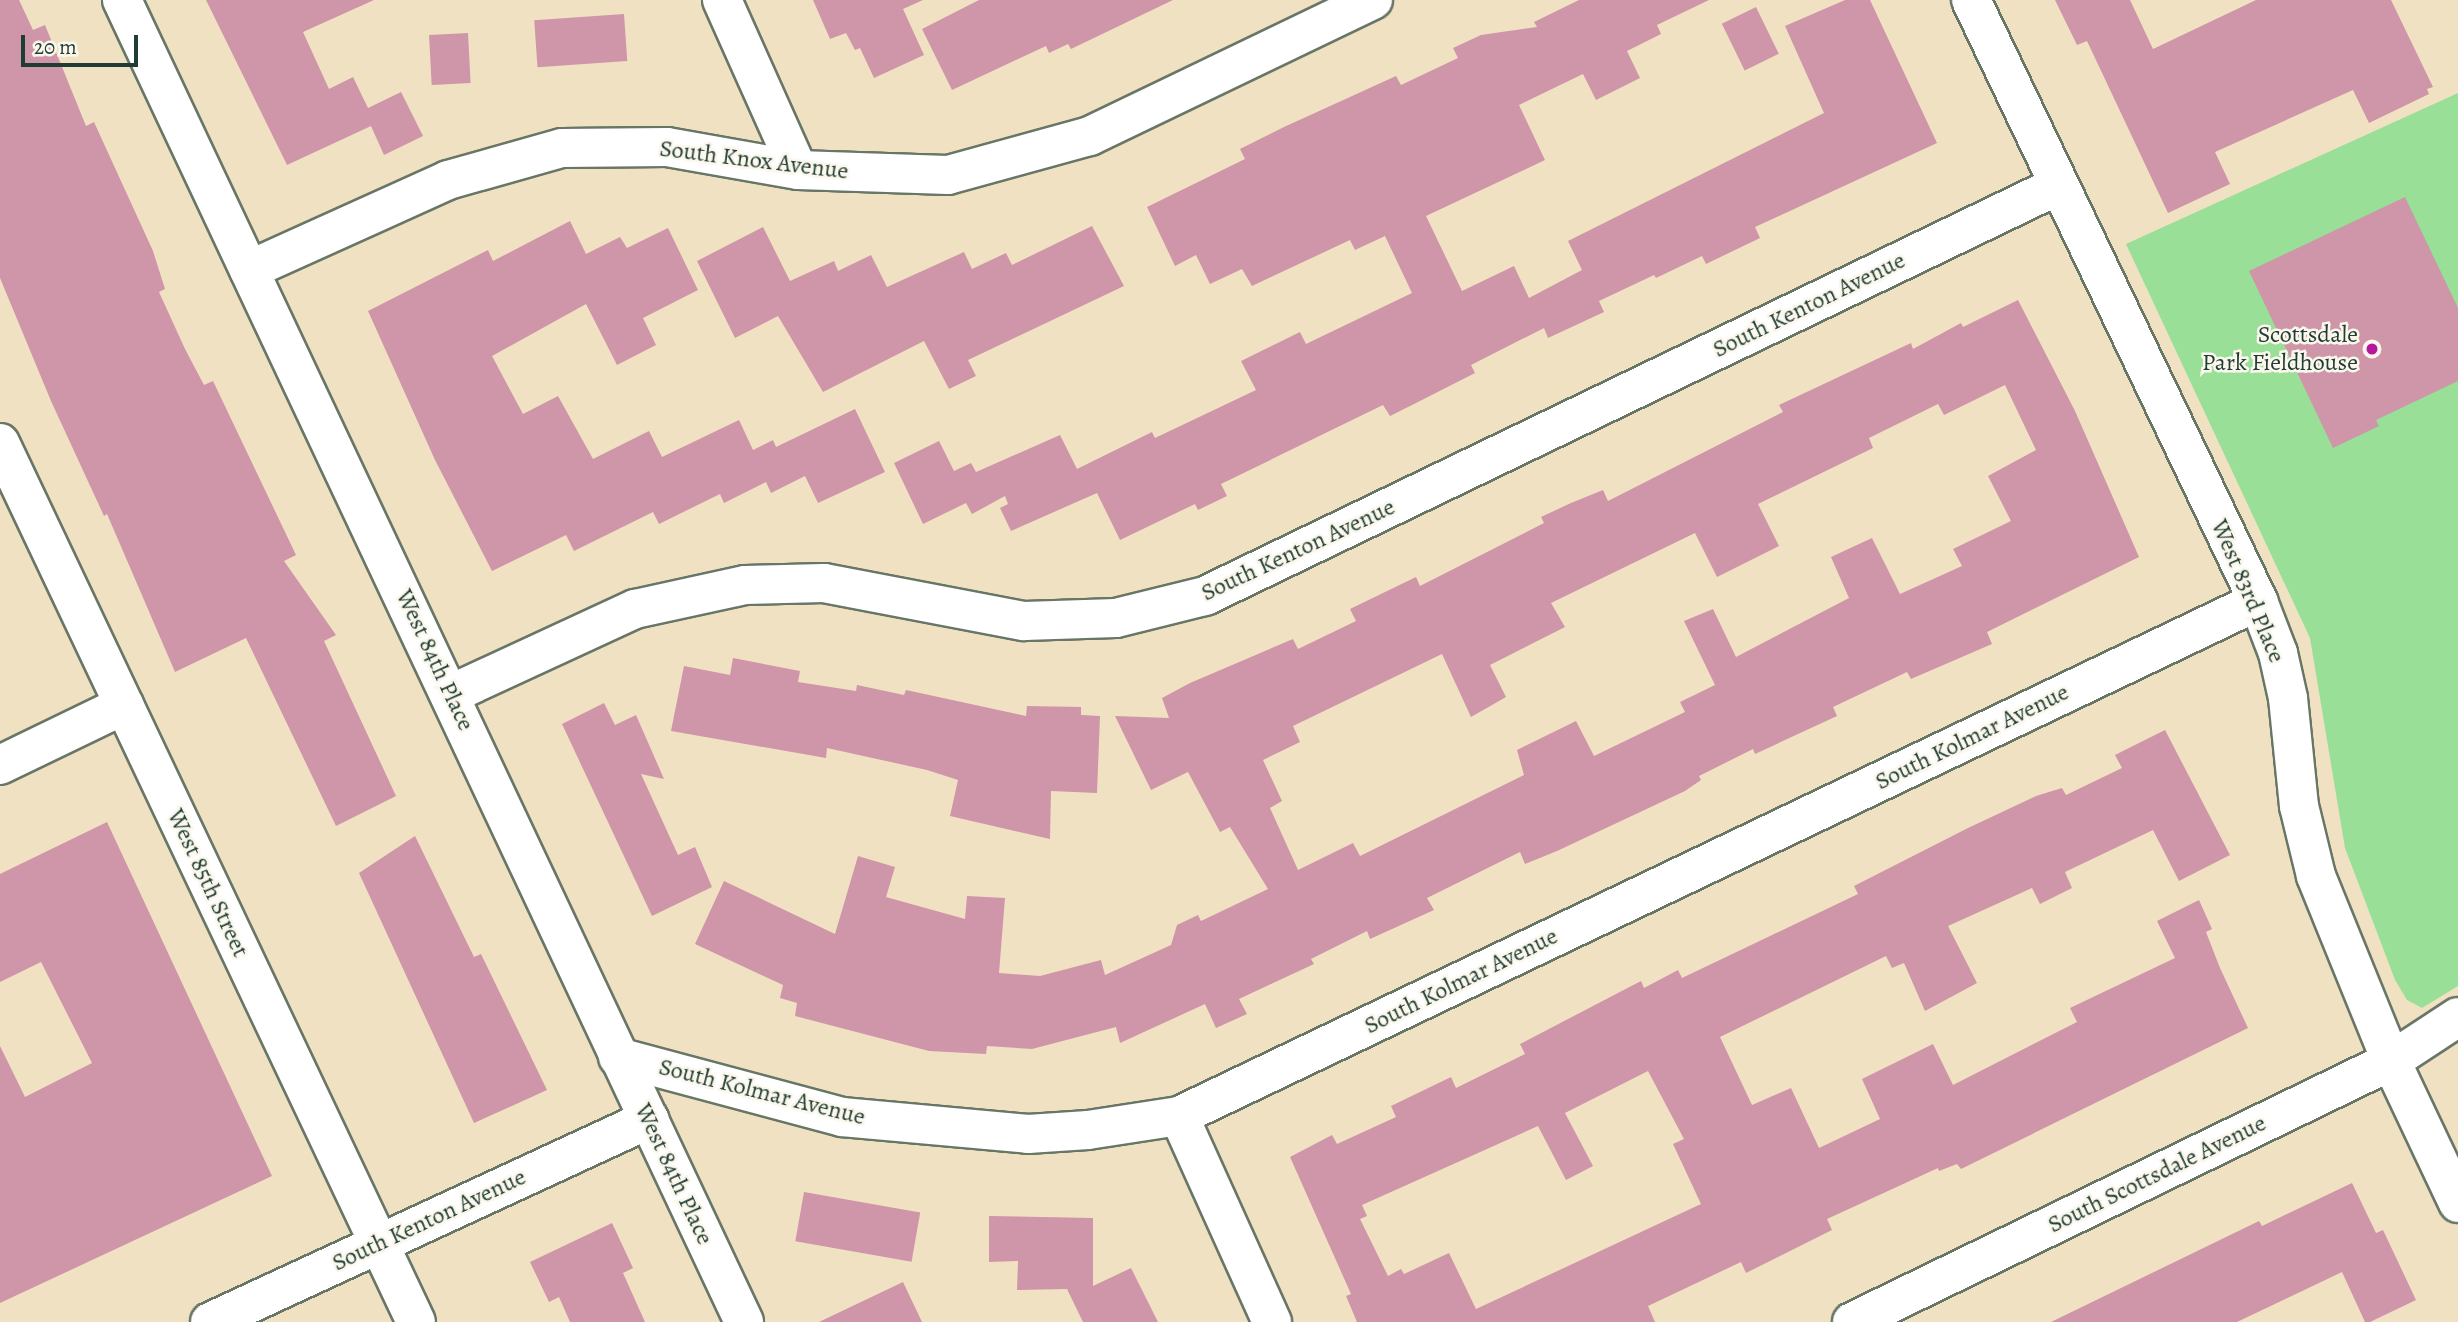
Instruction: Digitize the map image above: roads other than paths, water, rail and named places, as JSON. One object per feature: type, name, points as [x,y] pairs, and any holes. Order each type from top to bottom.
[{"type":"street","name":"West 84th Place","points":[[122,0],[451,694],[618,1057],[744,1322]]},
{"type":"street","points":[[722,0],[798,170]]},
{"type":"street","name":"West 83rd Place","points":[[1972,0],[2258,601],[2278,653],[2288,698],[2299,806],[2316,876],[2391,1061],[2458,1203]]},
{"type":"street","name":"South Knox Avenue","points":[[249,270],[448,180],[562,148],[667,147],[798,170],[948,175],[1090,136],[1368,1]]},
{"type":"street","name":"South Kenton Avenue","points":[[451,694],[635,609],[745,585],[824,583],[1024,621],[1116,618],[1205,596],[2059,185]]},
{"type":"street","name":"West 85th Street","points":[[0,443],[416,1322]]},
{"type":"street","name":"South Kolmar Avenue","points":[[618,1057],[842,1117],[1028,1134],[1088,1130],[1179,1116],[2258,601]]},
{"type":"street","points":[[0,765],[124,705]]},
{"type":"street","name":"South Scottsdale Avenue","points":[[1852,1322],[2391,1061],[2458,1017]]},
{"type":"street","points":[[1179,1116],[1272,1322]]},
{"type":"street","name":"South Kenton Avenue","points":[[210,1322],[649,1119]]},
{"type":"place","name":"Scottsdale Park Fieldhouse","points":[[2372,349]]}]
